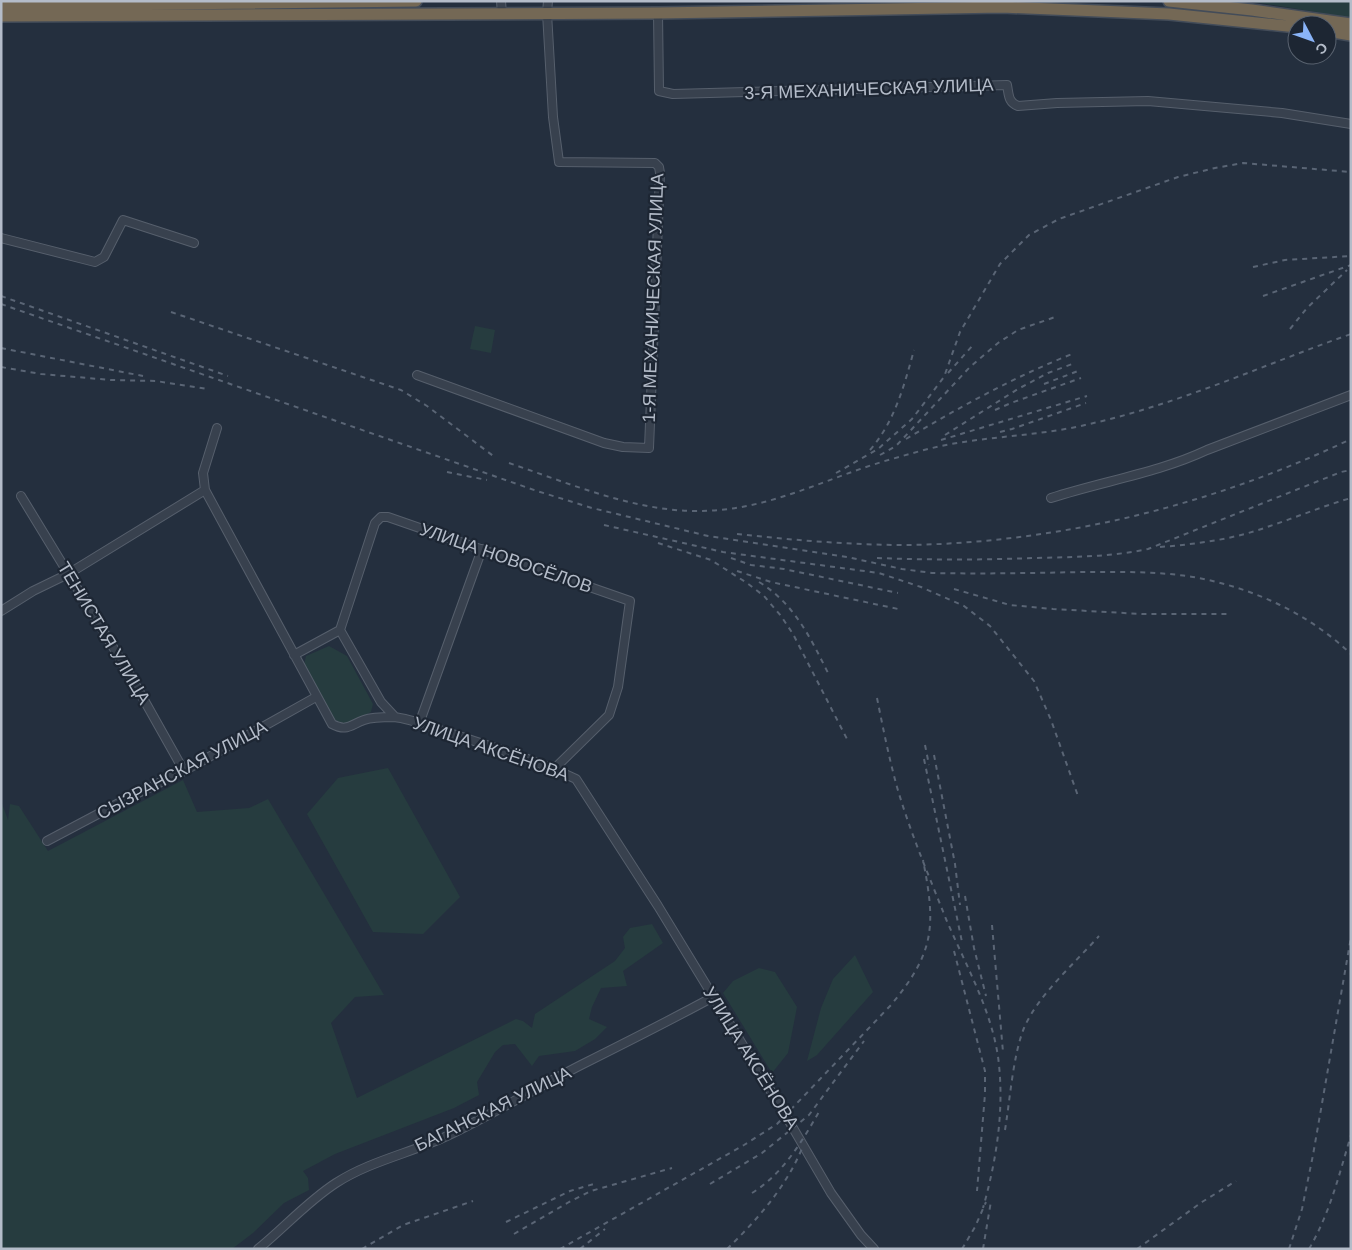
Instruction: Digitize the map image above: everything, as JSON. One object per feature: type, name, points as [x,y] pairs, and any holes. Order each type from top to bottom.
[{"type":"highway","points":[[1,6],[416,1]]},
{"type":"highway","points":[[1169,1],[1351,24]]},
{"type":"highway","points":[[1,16],[502,14],[547,7],[658,13],[1002,7],[1169,14],[1287,27]]},
{"type":"highway","points":[[1337,33],[1351,35]]},
{"type":"street","points":[[501,1],[502,14]]},
{"type":"street","name":"1-Я МЕХАНИЧЕСКАЯ УЛИЦА","points":[[417,375],[604,443],[623,447],[648,448],[659,167],[655,163],[559,162],[553,117],[547,7]]},
{"type":"street","name":"3-Я МЕХАНИЧЕСКАЯ УЛИЦА","points":[[658,13],[659,91],[672,94],[1007,85],[1010,100],[1018,106],[1148,101],[1282,113],[1351,124]]},
{"type":"street","points":[[1,238],[94,262],[104,257],[123,220],[194,243]]},
{"type":"street","points":[[1051,498],[1184,461],[1207,450],[1351,395]]},
{"type":"street","name":"УЛИЦА АКСЁНОВА","points":[[217,428],[203,473],[205,490],[332,724],[337,727],[348,728],[362,721],[395,717],[554,769],[576,779],[658,906],[831,1193],[861,1235],[874,1249]]},
{"type":"street","points":[[1,611],[33,591],[68,574],[205,490]]},
{"type":"street","name":"ТЕНИСТАЯ УЛИЦА","points":[[22,496],[130,675],[184,771]]},
{"type":"street","name":"УЛИЦА НОВОСЁЛОВ","points":[[340,630],[375,523],[381,517],[388,516],[630,601],[618,687],[609,715],[554,769]]},
{"type":"street","points":[[420,724],[482,549]]},
{"type":"street","points":[[294,656],[340,630],[381,702],[395,717]]},
{"type":"street","name":"СЫЗРАНСКАЯ УЛИЦА","points":[[47,841],[184,771],[316,697]]},
{"type":"street","name":"БАГАНСКАЯ УЛИЦА","points":[[258,1249],[314,1200],[359,1169],[445,1137],[713,997]]},
{"type":"green space","points":[[1248,1],[1351,1],[1351,18]]},
{"type":"green space","points":[[475,326],[495,330],[491,353],[470,349]]},
{"type":"green space","points":[[329,646],[347,656],[373,704],[371,712],[348,723],[339,722],[334,719],[304,665],[306,656]]},
{"type":"green space","points":[[388,768],[460,897],[423,934],[373,932],[307,814],[338,778]]},
{"type":"green space","points":[[183,780],[197,812],[249,808],[268,799],[384,995],[355,997],[331,1023],[357,1098],[516,1019],[523,1021],[532,1028],[535,1014],[615,961],[625,948],[623,937],[630,928],[652,924],[663,943],[623,971],[627,986],[601,988],[592,1007],[589,1019],[607,1027],[595,1039],[575,1051],[539,1056],[532,1066],[515,1044],[503,1045],[495,1052],[477,1082],[479,1095],[454,1108],[335,1154],[303,1171],[308,1178],[309,1190],[284,1203],[253,1233],[232,1249],[1,1249],[1,801],[8,820],[10,804],[19,806],[48,851]]},
{"type":"green space","points":[[855,955],[873,992],[817,1055],[807,1061],[821,1008],[833,979]]},
{"type":"green space","points":[[759,968],[775,972],[797,1007],[788,1053],[772,1073],[723,993],[733,981]]},
{"type":"railway","points":[[836,473],[878,449],[912,419],[944,377],[960,332],[1000,264],[1029,235],[1059,219],[1178,177],[1215,168],[1243,163],[1351,172]]},
{"type":"railway","points":[[1253,267],[1285,260],[1351,256]]},
{"type":"railway","points":[[1263,296],[1351,265]]},
{"type":"railway","points":[[1290,329],[1307,308],[1347,270]]},
{"type":"railway","points":[[1,296],[228,376]]},
{"type":"railway","points":[[1,304],[537,491],[592,508],[708,536],[847,557],[902,569],[932,573],[1125,572],[1166,574],[1215,581],[1257,595],[1297,614],[1334,639],[1351,654]]},
{"type":"railway","points":[[171,312],[401,390],[427,406],[496,458]]},
{"type":"railway","points":[[880,455],[896,446],[969,368],[998,343],[1018,330],[1058,316]]},
{"type":"railway","points":[[509,463],[599,494],[645,505],[691,511],[719,510],[746,506],[772,500],[873,465],[930,448],[1067,429],[1119,417],[1220,384],[1351,334]]},
{"type":"railway","points":[[948,373],[974,344]]},
{"type":"railway","points":[[1,348],[143,376]]},
{"type":"railway","points":[[870,450],[879,439],[898,403],[914,350]]},
{"type":"railway","points":[[906,439],[1029,372],[1072,354]]},
{"type":"railway","points":[[945,435],[1018,389],[1048,373],[1075,363]]},
{"type":"railway","points":[[1,367],[41,374],[111,380],[156,381],[208,389]]},
{"type":"railway","points":[[1044,384],[1078,371]]},
{"type":"railway","points":[[995,410],[1081,378]]},
{"type":"railway","points":[[941,440],[1087,396]]},
{"type":"railway","points":[[1000,432],[1086,403]]},
{"type":"railway","points":[[737,534],[821,542],[906,545],[963,543],[1021,537],[1078,528],[1190,501],[1245,483],[1351,439]]},
{"type":"railway","points":[[877,558],[1014,559],[1134,552],[1148,549],[1341,472],[1351,470]]},
{"type":"railway","points":[[447,472],[487,480]]},
{"type":"railway","points":[[1160,547],[1230,538],[1257,531],[1351,498]]},
{"type":"railway","points":[[604,525],[723,552],[879,573],[921,587],[964,606],[990,626],[1034,681],[1051,720],[1078,796]]},
{"type":"railway","points":[[658,543],[711,560],[764,596],[793,634],[847,739]]},
{"type":"railway","points":[[731,558],[751,565],[784,569],[898,593]]},
{"type":"railway","points":[[737,571],[771,582],[898,609]]},
{"type":"railway","points":[[759,582],[783,601],[801,623],[829,675]]},
{"type":"railway","points":[[954,589],[1010,605],[1053,609],[1142,614],[1228,614]]},
{"type":"railway","points":[[877,698],[886,743],[902,804],[946,919],[985,1009],[996,1046],[1000,1083],[1000,1119],[992,1173],[983,1208]]},
{"type":"railway","points":[[925,745],[929,765]]},
{"type":"railway","points":[[934,755],[955,864],[960,905]]},
{"type":"railway","points":[[924,759],[962,942]]},
{"type":"railway","points":[[560,1249],[744,1145],[777,1124],[891,1005],[916,969],[924,953],[928,937],[930,903],[923,860]]},
{"type":"railway","points":[[965,896],[974,948],[986,996]]},
{"type":"railway","points":[[992,925],[1003,1052]]},
{"type":"railway","points":[[1005,1130],[1014,1064],[1024,1028],[1038,1004],[1099,936]]},
{"type":"railway","points":[[1289,1249],[1302,1209],[1313,1155],[1351,937]]},
{"type":"railway","points":[[954,951],[985,1071],[985,1094],[977,1191]]},
{"type":"railway","points":[[710,1184],[762,1153],[809,1115],[864,1041]]},
{"type":"railway","points":[[752,1193],[783,1166],[820,1110]]},
{"type":"railway","points":[[1309,1249],[1323,1222],[1351,1135]]},
{"type":"railway","points":[[727,1249],[771,1201],[789,1175],[803,1146]]},
{"type":"railway","points":[[514,1234],[591,1191],[672,1168]]},
{"type":"railway","points":[[1137,1249],[1202,1202],[1236,1181]]},
{"type":"railway","points":[[506,1222],[570,1191],[597,1183]]},
{"type":"railway","points":[[362,1249],[403,1225],[473,1201]]},
{"type":"railway","points":[[983,1249],[991,1201]]},
{"type":"railway","points":[[962,1249],[975,1227],[986,1202]]},
{"type":"railway","points":[[580,1249],[605,1229]]}]
